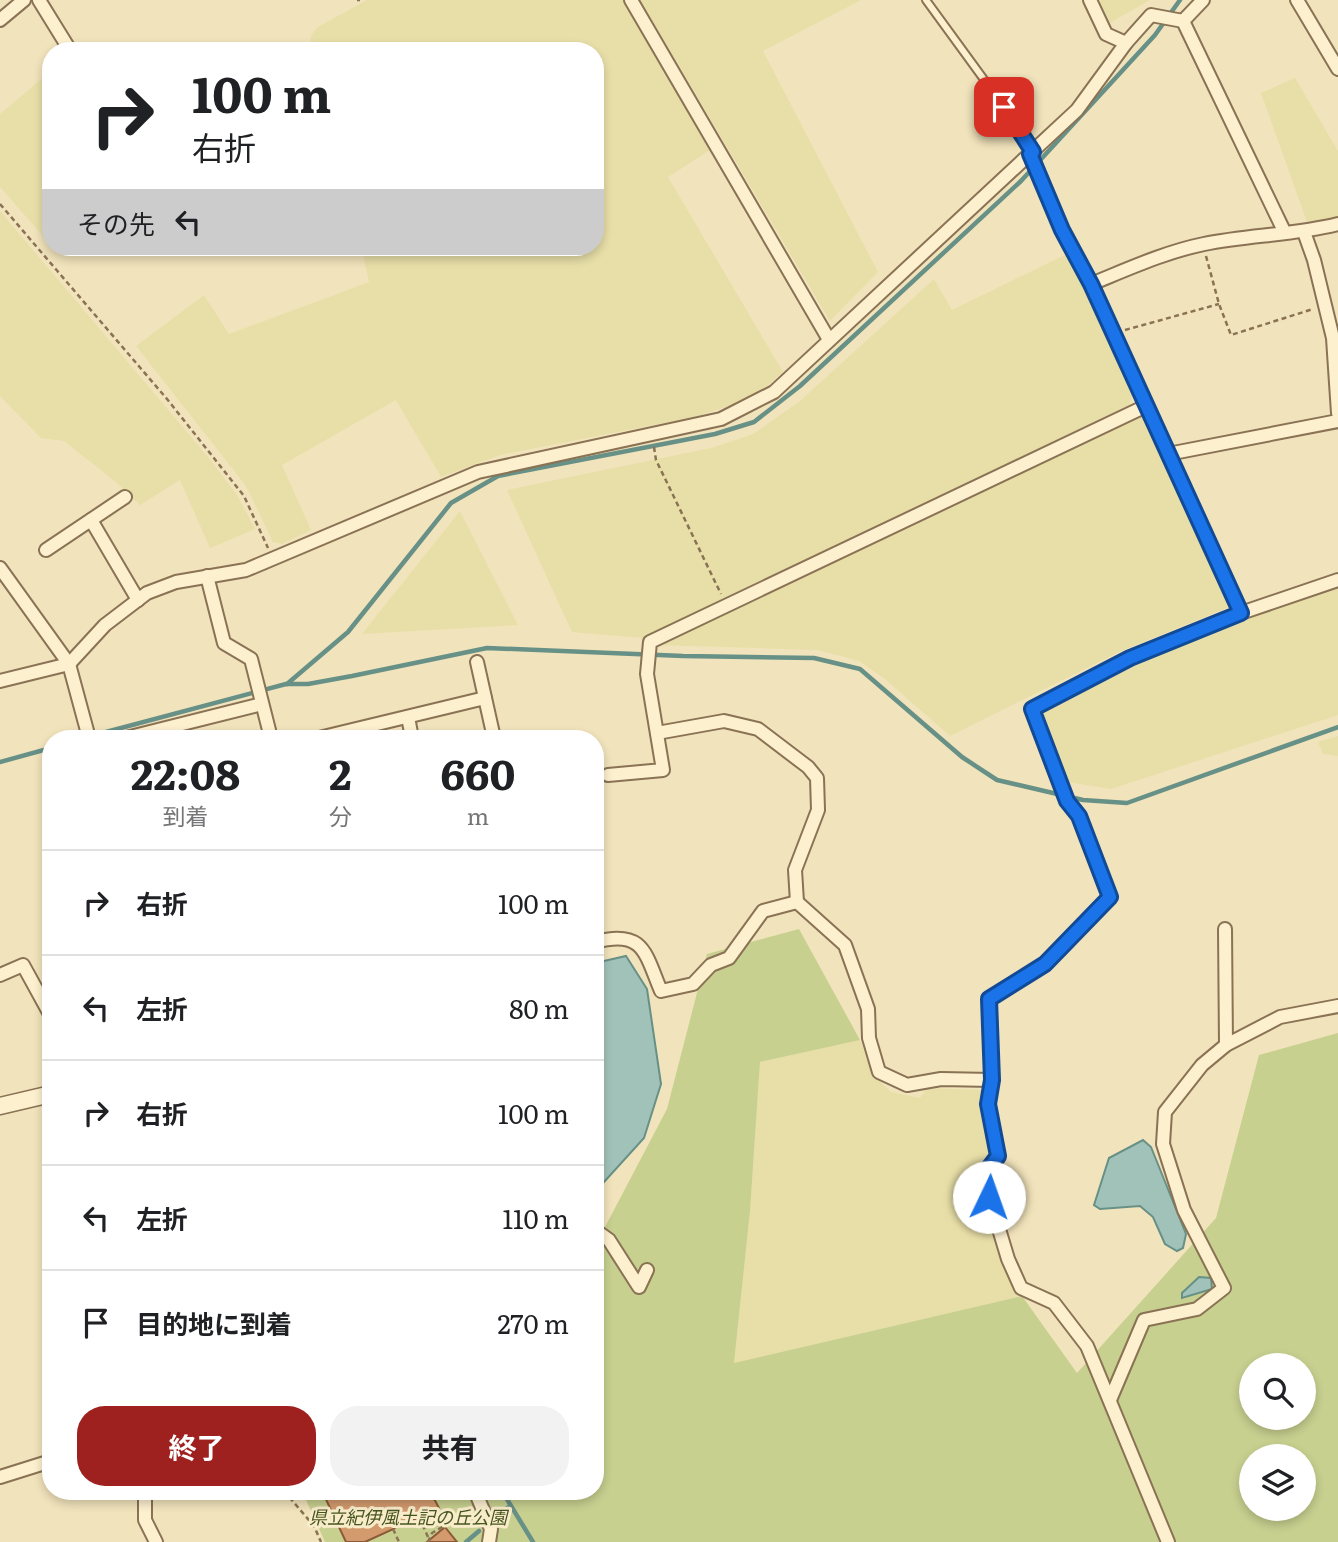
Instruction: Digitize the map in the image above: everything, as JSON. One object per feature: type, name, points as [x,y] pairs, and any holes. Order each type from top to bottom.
[{"type":"street","points":[[0,20],[24,0]]},
{"type":"street","points":[[39,0],[65,42]]},
{"type":"street","points":[[631,0],[828,338]]},
{"type":"street","points":[[1090,0],[1106,34],[1126,43]]},
{"type":"street","points":[[1181,20],[1203,0]]},
{"type":"street","points":[[1297,0],[1338,69]]},
{"type":"street","points":[[0,681],[69,664],[105,625],[148,593],[176,582],[246,570],[478,472],[721,419],[774,392],[828,338],[1077,110],[1126,43],[1151,15],[1181,20]]},
{"type":"street","points":[[1181,20],[1284,231]]},
{"type":"street","points":[[1032,153],[1062,230],[1091,284],[1241,613]]},
{"type":"street","points":[[1091,284],[1154,258],[1203,244],[1284,231],[1304,232],[1338,224]]},
{"type":"street","points":[[1304,232],[1314,260],[1333,338],[1338,413]]},
{"type":"street","points":[[608,775],[663,770],[647,674],[650,642],[1146,406]]},
{"type":"street","points":[[1168,454],[1338,421]]},
{"type":"street","points":[[46,550],[125,497]]},
{"type":"street","points":[[91,520],[138,600]]},
{"type":"street","points":[[0,568],[69,664],[87,730]]},
{"type":"street","points":[[207,576],[224,643],[251,659],[269,730]]},
{"type":"street","points":[[1168,1542],[1087,1346],[1054,1303],[1021,1288],[1008,1258],[983,1176],[998,1156],[988,1104],[992,1080],[989,999],[1045,964],[1110,897],[1079,816],[1067,801],[1032,709],[1130,658],[1241,613],[1338,580]]},
{"type":"street","points":[[477,662],[492,730]]},
{"type":"street","points":[[353,730],[485,698]]},
{"type":"street","points":[[158,730],[262,704]]},
{"type":"street","points":[[408,717],[410,730]]},
{"type":"street","points":[[657,733],[724,721],[758,729],[808,767],[817,778],[818,810],[795,870],[797,902],[845,945],[868,1009],[869,1038],[878,1072],[907,1085],[941,1079],[992,1080]]},
{"type":"street","points":[[604,940],[626,938],[642,948],[661,991],[692,984],[711,965],[729,958],[763,911],[797,902]]},
{"type":"street","points":[[1225,929],[1226,1045]]},
{"type":"street","points":[[0,975],[23,965],[42,1000]]},
{"type":"street","points":[[1110,1399],[1144,1320],[1197,1309],[1224,1288],[1184,1210],[1163,1144],[1165,1112],[1202,1065],[1226,1045],[1280,1017],[1338,1006]]},
{"type":"street","points":[[0,1106],[42,1096]]},
{"type":"street","points":[[604,1236],[610,1240],[639,1287],[648,1270]]},
{"type":"street","points":[[0,1477],[42,1464]]},
{"type":"street","points":[[145,1500],[145,1520],[156,1542]]},
{"type":"street","points":[[479,1500],[491,1529],[489,1542]]},
{"type":"lane","points":[[926,0],[1004,107],[1032,153]]},
{"type":"path","points":[[0,204],[42,253]]},
{"type":"path","points":[[1203,244],[1219,304],[1231,335],[1326,305]]},
{"type":"path","points":[[45,256],[167,399],[244,496],[273,558]]},
{"type":"path","points":[[1113,333],[1219,304]]},
{"type":"path","points":[[656,460],[726,604]]},
{"type":"path","points":[[292,1500],[314,1526],[321,1542]]},
{"type":"path","points":[[419,1517],[428,1540],[439,1529],[464,1516],[474,1500]]},
{"type":"path","points":[[393,1529],[399,1542]]},
{"type":"shaded area","points":[[367,0],[625,0],[710,150],[668,177],[783,372],[762,390],[732,405],[694,417],[500,455],[441,477],[396,400],[282,465],[311,530],[282,544],[273,542],[246,486],[136,346],[204,295],[229,334],[369,282],[365,256],[604,256],[604,42],[310,42],[312,34],[318,27]]},
{"type":"shaded area","points":[[640,0],[861,0],[763,51],[878,272],[830,321]]},
{"type":"shaded area","points":[[1097,0],[1150,0],[1108,24]]},
{"type":"shaded area","points":[[1295,78],[1338,151],[1338,218],[1307,222],[1261,93]]},
{"type":"shaded area","points":[[42,79],[42,235],[0,187],[0,114]]},
{"type":"shaded area","points":[[0,211],[208,457],[237,495],[255,529],[210,548],[180,480],[140,505],[116,482],[64,441],[41,438],[0,396]]},
{"type":"shaded area","points":[[1069,253],[1133,393],[1129,405],[642,638],[572,632],[507,490],[711,448],[753,434],[800,401],[934,279],[952,310]]},
{"type":"shaded area","points":[[1143,414],[1232,606],[1119,652],[950,736],[885,679],[859,661],[818,650],[655,645]]},
{"type":"shaded area","points":[[460,511],[518,625],[362,634]]},
{"type":"shaded area","points":[[1338,585],[1338,715],[1111,789],[1067,782],[1038,709],[1129,665]]},
{"type":"shaded area","points":[[1338,736],[1338,756],[1323,754],[1318,742]]},
{"type":"shaded area","points":[[860,1040],[872,1074],[891,1092],[920,1098],[927,1088],[984,1090],[982,1097],[994,1153],[977,1176],[1006,1272],[1022,1296],[734,1363],[750,1211],[760,1062]]},
{"type":"green space","name":"県立紀伊風土記の丘公園","points":[[799,929],[860,1040],[760,1062],[750,1211],[734,1363],[1022,1296],[1077,1373],[1216,1218],[1259,1055],[1338,1033],[1338,1542],[325,1542],[306,1500],[604,1500],[605,1227],[667,1109],[707,954]]},
{"type":"water","points":[[626,956],[647,989],[661,1084],[644,1138],[604,1182],[604,961]]},
{"type":"water","points":[[1143,1140],[1151,1147],[1186,1234],[1183,1248],[1177,1251],[1165,1244],[1153,1217],[1140,1206],[1100,1209],[1094,1205],[1109,1158]]},
{"type":"water","points":[[1199,1277],[1211,1278],[1212,1289],[1182,1298],[1182,1293]]},
{"type":"building","points":[[326,1500],[435,1500],[439,1508],[365,1542],[346,1542]]},
{"type":"building","points":[[445,1527],[457,1542],[427,1542]]},
{"type":"waterway","points":[[287,684],[348,632],[451,503],[498,476],[715,434],[754,422],[800,386],[1021,181],[1155,35],[1180,0]]},
{"type":"waterway","points":[[114,730],[286,684],[308,684],[487,648],[814,658],[860,669],[962,757],[997,780],[1083,800],[1127,803],[1338,727]]},
{"type":"waterway","points":[[0,762],[42,750]]},
{"type":"waterway","points":[[507,1500],[533,1542]]},
{"type":"waterway","points":[[497,1515],[510,1506]]},
{"type":"waterway","points":[[466,1542],[479,1531]]},
{"type":"route","points":[[989,1197],[983,1176],[998,1156],[988,1104],[992,1080],[989,999],[1045,964],[1110,897],[1079,816],[1067,801],[1032,709],[1130,658],[1241,613],[1091,284],[1062,230],[1030,154],[1033,152],[1004,107]]}]
